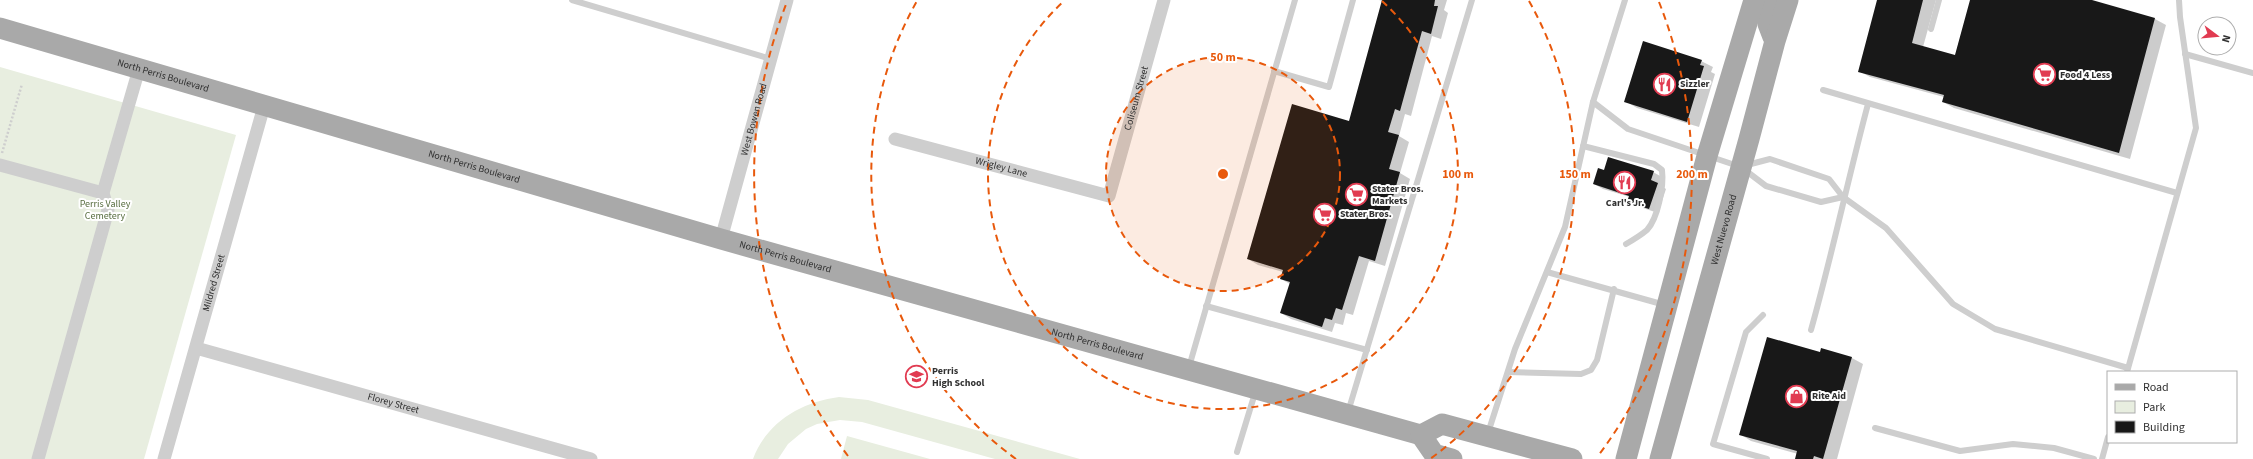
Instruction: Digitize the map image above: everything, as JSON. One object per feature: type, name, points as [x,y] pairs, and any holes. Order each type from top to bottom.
[{"type":"main road","points":[[1626,459],[1707,156],[1754,0]]},
{"type":"main road","points":[[1771,0],[1768,24],[1775,41]]},
{"type":"main road","name":"West Nuevo Road","points":[[1660,459],[1775,41],[1788,0]]},
{"type":"main road","name":"North Perris Boulevard","points":[[0,28],[721,239],[1421,435]]},
{"type":"main road","points":[[1452,459],[1434,454],[1421,435],[1442,424],[1572,459]]},
{"type":"street","name":"West Bowen Road","points":[[721,239],[787,0]]},
{"type":"street","name":"Coliseum Street","points":[[1109,196],[1164,0]]},
{"type":"street","points":[[38,459],[108,210],[103,194],[139,69]]},
{"type":"street","name":"Mildred Street","points":[[164,459],[264,106]]},
{"type":"street","name":"Wrigley Lane","points":[[895,139],[1109,196]]},
{"type":"street","points":[[0,164],[103,194]]},
{"type":"street","name":"Florey Street","points":[[196,348],[591,459]]},
{"type":"lane","points":[[572,0],[771,59]]},
{"type":"lane","points":[[1188,370],[1295,0]]},
{"type":"lane","points":[[1274,72],[1329,87],[1353,0]]},
{"type":"lane","points":[[1348,415],[1472,0]]},
{"type":"lane","points":[[1487,436],[1508,372],[1565,227],[1593,102],[1625,0]]},
{"type":"lane","points":[[1931,29],[1939,0]]},
{"type":"lane","points":[[1741,167],[1770,159],[1829,179],[1843,197],[1886,228],[1953,304],[1995,329],[2127,370],[2196,128],[2179,0]]},
{"type":"lane","points":[[2185,54],[2253,73]]},
{"type":"lane","points":[[1823,90],[2177,193]]},
{"type":"lane","points":[[1593,102],[1628,130],[1741,167],[1766,186],[1821,202],[1843,197]]},
{"type":"lane","points":[[1811,330],[1833,252],[1843,197],[1868,104]]},
{"type":"lane","points":[[1583,146],[1654,164],[1662,170],[1663,182],[1654,217],[1647,229],[1626,244]]},
{"type":"lane","points":[[1547,272],[1614,289],[1667,305]]},
{"type":"lane","points":[[1508,372],[1581,374],[1591,370],[1597,360],[1614,289]]},
{"type":"lane","points":[[1206,306],[1367,350]]},
{"type":"lane","points":[[1763,315],[1746,332],[1713,444],[1767,459]]},
{"type":"lane","points":[[1237,452],[1256,389]]},
{"type":"lane","points":[[1875,428],[1960,451],[2014,444],[2054,448],[2094,459]]},
{"type":"lane","points":[[2102,459],[2107,441]]},
{"type":"path","points":[[0,160],[22,84]]},
{"type":"green space","name":"Perris Valley Cemetery","points":[[0,67],[236,135],[144,459],[0,459]]},
{"type":"green space","points":[[839,397],[868,400],[1080,459],[995,459],[862,422],[840,420],[817,424],[806,429],[788,444],[778,459],[753,459],[767,434],[776,424],[787,416],[812,404]]},
{"type":"green space","points":[[847,436],[930,459],[841,459]]},
{"type":"building","name":"Stater Bros.","points":[[1382,0],[1435,0],[1434,6],[1438,6],[1431,34],[1422,31],[1400,111],[1395,109],[1388,132],[1399,135],[1389,169],[1400,172],[1375,261],[1359,256],[1342,310],[1336,308],[1332,320],[1325,318],[1322,327],[1280,313],[1290,282],[1280,279],[1283,270],[1247,259],[1292,104],[1349,121]]},
{"type":"building","name":"Food 4 Less","points":[[1877,0],[1923,0],[1912,43],[1955,55],[1970,0],[2092,0],[2155,18],[2119,153],[1942,102],[1944,95],[1858,72]]},
{"type":"building","name":"Sizzler","points":[[1643,41],[1702,60],[1700,65],[1704,66],[1687,122],[1624,102]]},
{"type":"building","name":"Carl's Jr.","points":[[1608,157],[1654,171],[1651,180],[1658,183],[1649,209],[1627,202],[1629,196],[1593,184],[1598,168],[1604,170]]},
{"type":"building","name":"Rite Aid","points":[[1767,337],[1820,352],[1821,348],[1852,357],[1823,459],[1814,456],[1813,459],[1795,459],[1797,451],[1739,435]]},
{"type":"place","name":"Food 4 Less","points":[[2045,75]]},
{"type":"place","name":"Sizzler","points":[[1664,84]]},
{"type":"place","name":"Carl's Jr.","points":[[1625,183]]},
{"type":"place","name":"Stater Bros. Markets","points":[[1356,195]]},
{"type":"place","name":"Stater Bros.","points":[[1324,214]]},
{"type":"place","name":"Perris High School","points":[[917,377]]},
{"type":"place","name":"Rite Aid","points":[[1796,396]]}]
